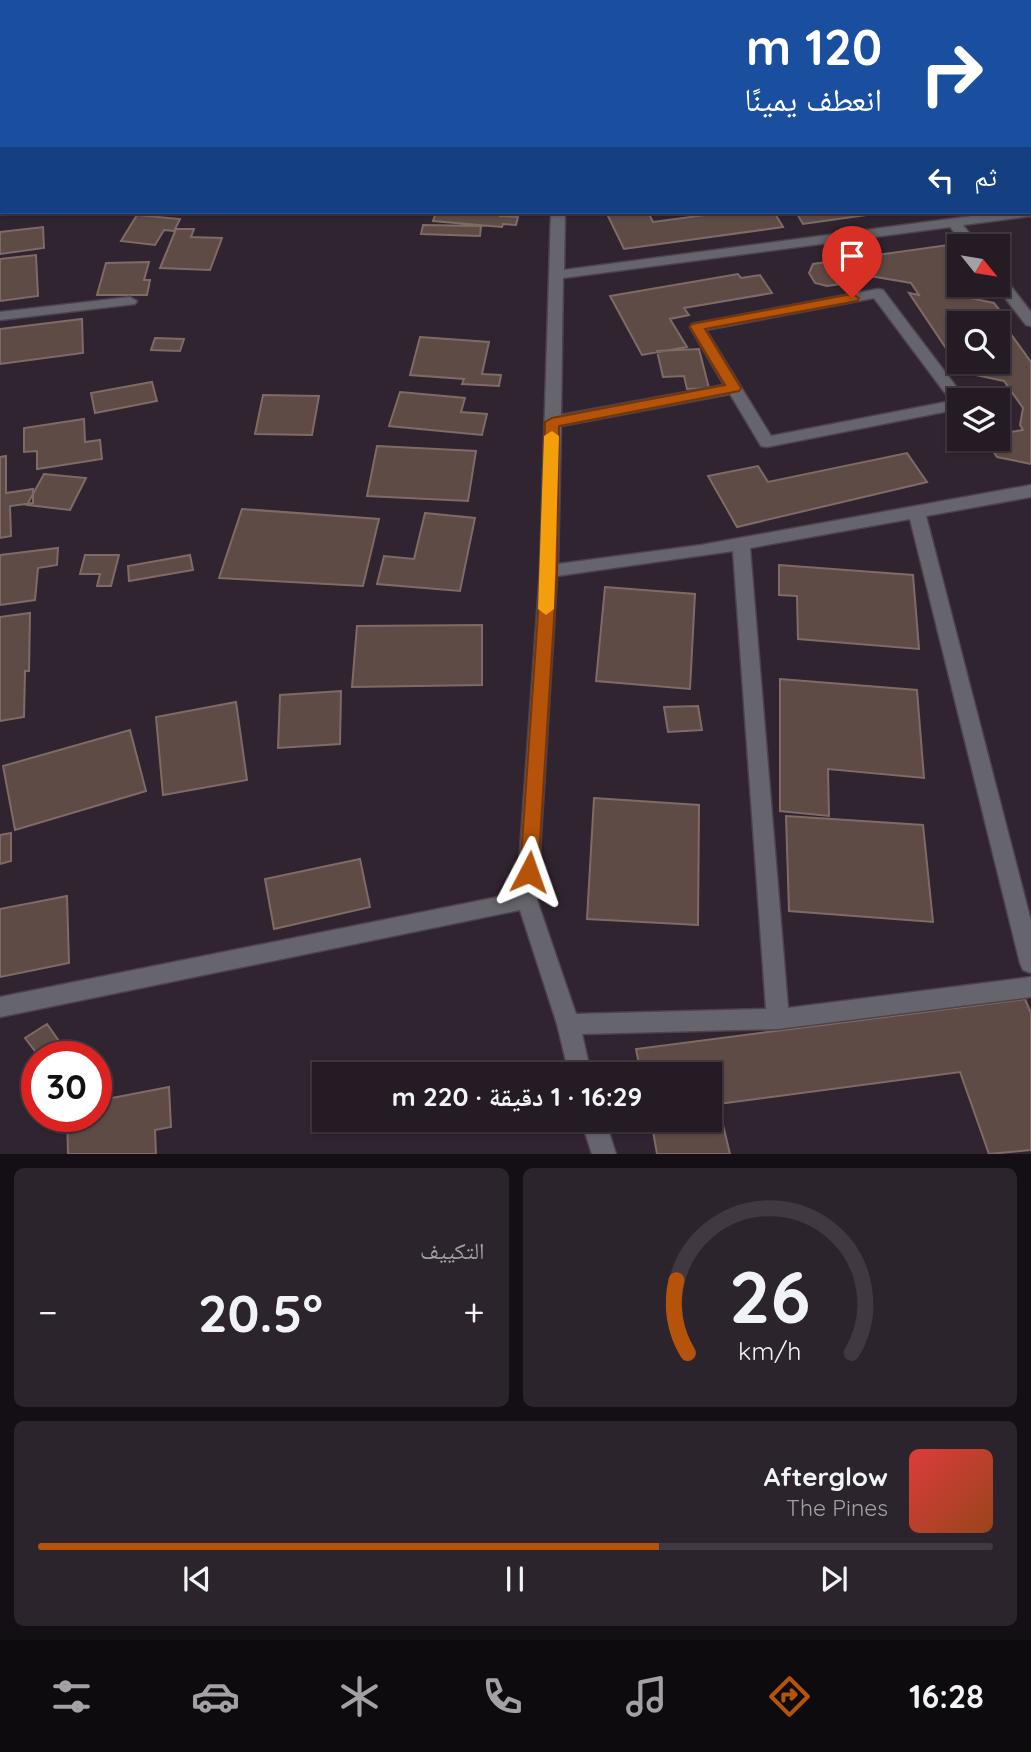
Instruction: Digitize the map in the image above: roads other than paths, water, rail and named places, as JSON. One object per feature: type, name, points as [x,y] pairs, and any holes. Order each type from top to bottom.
[{"type":"street","points":[[558,214],[555,275],[556,382],[552,422],[549,571],[527,900],[568,1024],[577,1062]]},
{"type":"street","points":[[555,275],[1018,214]]},
{"type":"street","points":[[955,224],[963,234]]},
{"type":"street","points":[[947,405],[767,442],[697,327],[878,293],[948,388]]},
{"type":"street","points":[[1010,295],[1031,322]]},
{"type":"street","points":[[0,316],[130,300]]},
{"type":"street","points":[[552,422],[734,388]]},
{"type":"street","points":[[549,571],[741,544],[1031,491]]},
{"type":"street","points":[[917,512],[1031,963]]},
{"type":"street","points":[[741,544],[778,1018]]},
{"type":"street","points":[[0,1007],[527,900]]},
{"type":"street","points":[[568,1024],[778,1018],[1031,987]]},
{"type":"street","points":[[597,1132],[604,1153]]}]
